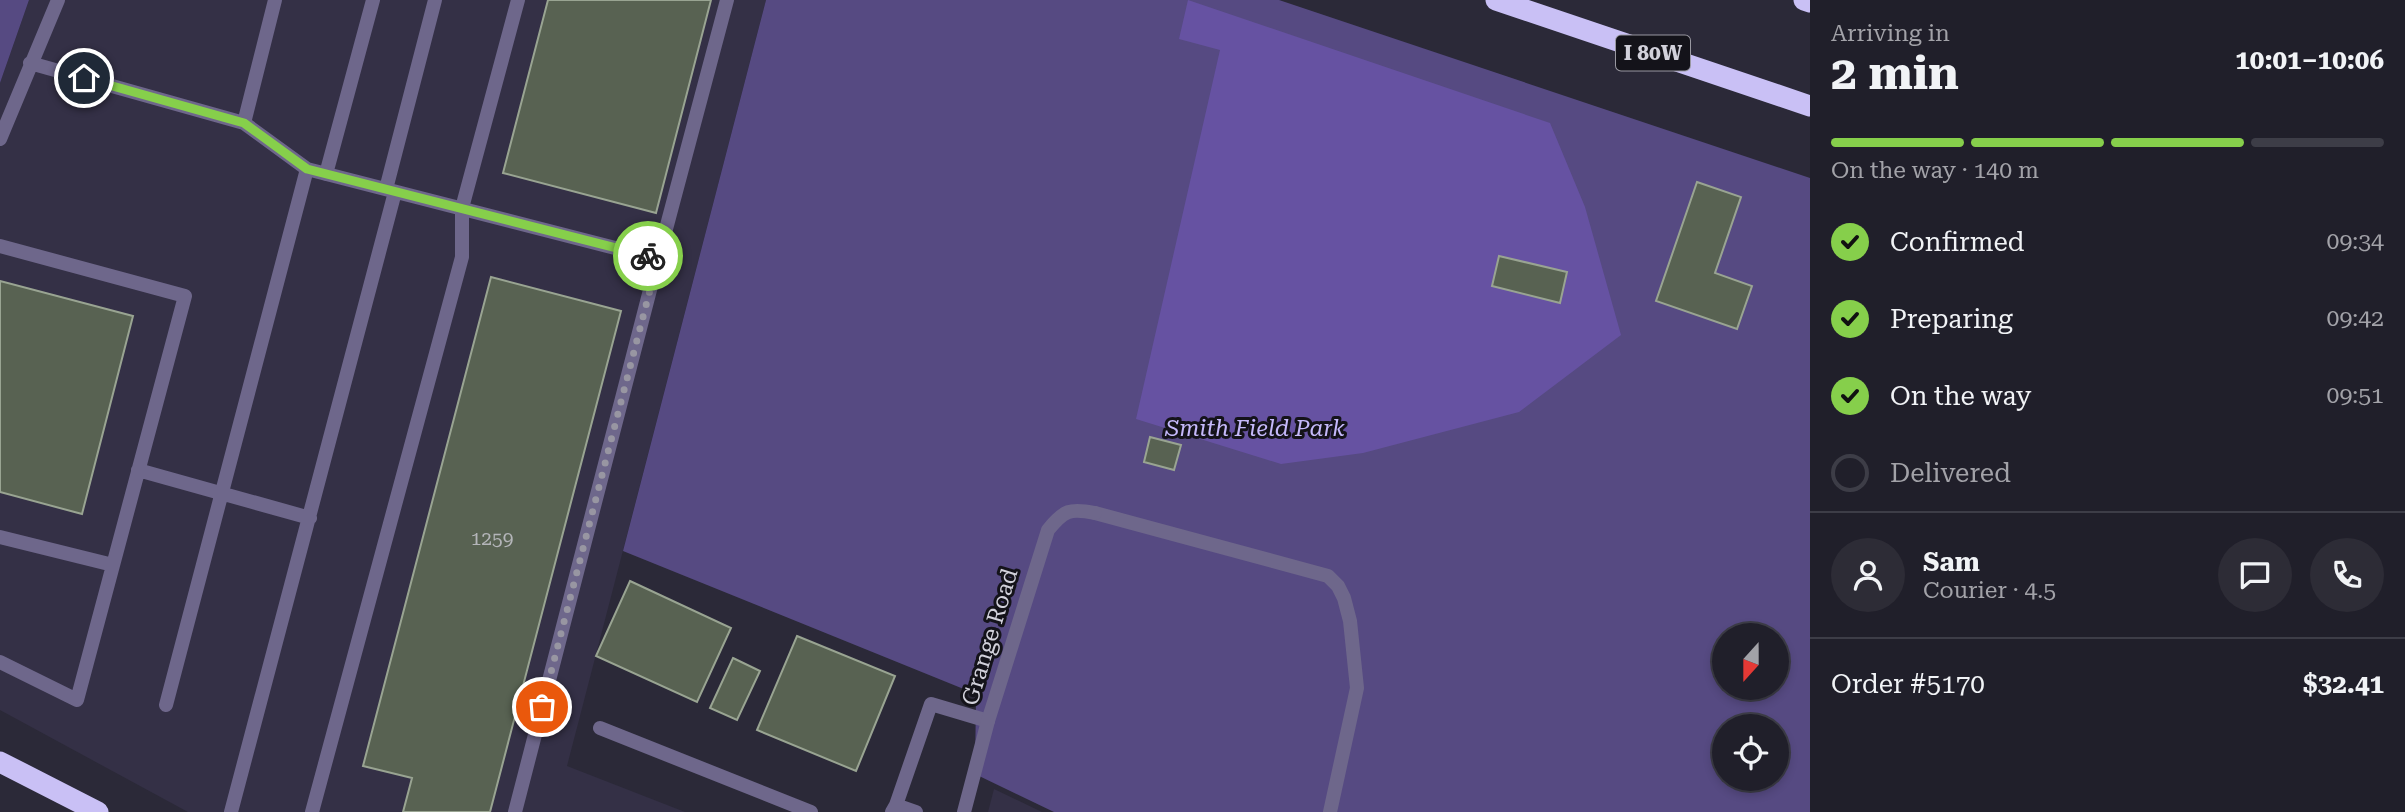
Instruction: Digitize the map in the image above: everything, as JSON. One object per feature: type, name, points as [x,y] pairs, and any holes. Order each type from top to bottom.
[{"type":"highway","name":"I 80W","points":[[1496,0],[1810,106]]},
{"type":"highway","points":[[1804,0],[1810,2]]},
{"type":"highway","points":[[0,762],[98,812]]},
{"type":"street","points":[[0,139],[58,0]]},
{"type":"street","points":[[244,123],[275,0]]},
{"type":"street","points":[[326,174],[373,0]]},
{"type":"street","points":[[231,812],[310,518],[435,0]]},
{"type":"street","points":[[312,812],[462,257],[462,208],[518,0]]},
{"type":"street","points":[[515,812],[727,0]]},
{"type":"street","points":[[30,63],[244,123],[307,169],[658,259]]},
{"type":"street","points":[[166,705],[307,169]]},
{"type":"street","points":[[0,246],[185,296],[77,700],[0,662]]},
{"type":"street","points":[[138,470],[310,518]]},
{"type":"street","name":"Grange Road","points":[[964,812],[988,721],[1048,530],[1059,515],[1076,509],[1328,576],[1338,586],[1350,621],[1357,688],[1330,812]]},
{"type":"street","points":[[0,537],[113,565]]},
{"type":"street","points":[[916,812],[894,809],[931,704],[988,721]]},
{"type":"street","points":[[600,728],[811,812]]},
{"type":"shaded area","points":[[29,0],[766,0],[567,766],[685,812],[188,812],[0,710],[0,83]]},
{"type":"shaded area","points":[[994,789],[1042,812],[988,812]]},
{"type":"green space","points":[[0,0],[29,0],[0,83]]},
{"type":"green space","name":"Smith Field Park","points":[[766,0],[1279,0],[1810,178],[1810,812],[1054,812],[975,774],[976,694],[623,551]]},
{"type":"green space","points":[[1188,0],[1550,123],[1585,207],[1621,335],[1519,412],[1363,453],[1281,464],[1136,419],[1220,50],[1179,39]]},
{"type":"building","points":[[548,0],[711,0],[656,213],[503,173]]},
{"type":"building","points":[[1697,182],[1741,197],[1715,273],[1752,286],[1737,329],[1656,301]]},
{"type":"building","points":[[1499,256],[1567,272],[1560,303],[1492,286]]},
{"type":"building","points":[[491,277],[621,311],[490,812],[403,812],[412,778],[363,766]]},
{"type":"building","points":[[0,281],[133,316],[82,514],[0,492]]},
{"type":"building","points":[[1150,437],[1181,445],[1174,470],[1144,462]]},
{"type":"building","points":[[630,581],[731,628],[697,702],[596,656]]},
{"type":"building","points":[[797,636],[895,676],[856,771],[757,730]]},
{"type":"building","points":[[733,658],[760,671],[737,720],[710,708]]},
{"type":"way so far","points":[[542,707],[658,259],[648,256]]},
{"type":"route","points":[[84,78],[244,123],[307,169],[648,256]]}]
